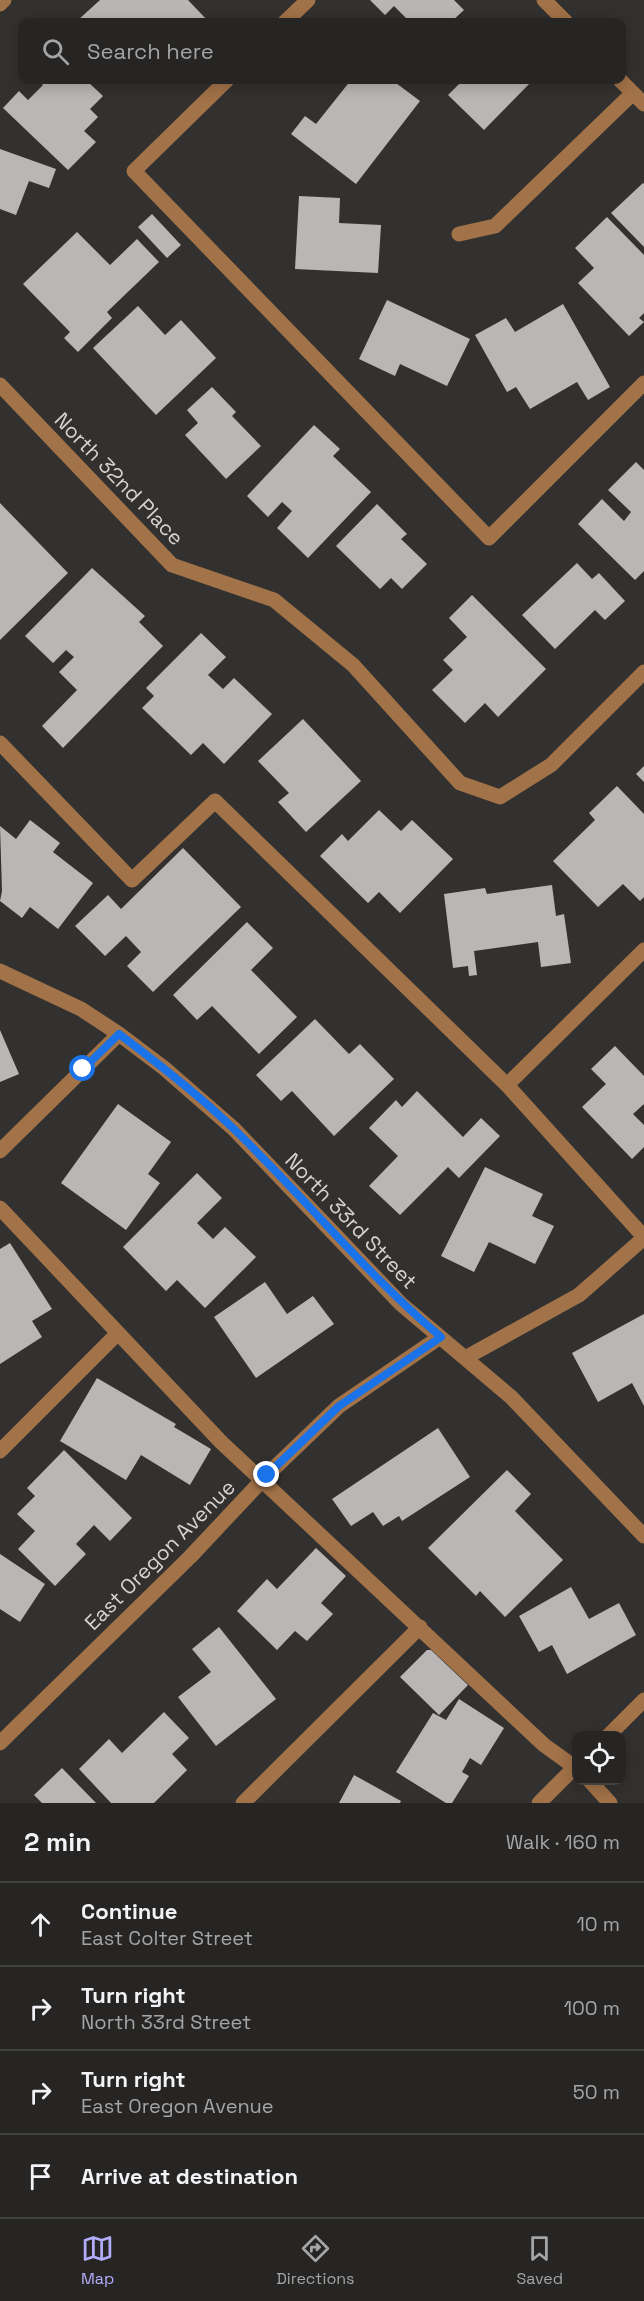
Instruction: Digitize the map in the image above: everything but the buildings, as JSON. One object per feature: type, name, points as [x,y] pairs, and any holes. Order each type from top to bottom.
[{"type":"street","points":[[0,4],[4,0]]},
{"type":"street","points":[[289,18],[308,0]]},
{"type":"street","points":[[544,0],[562,18]]},
{"type":"street","points":[[223,84],[134,171],[489,538],[644,384]]},
{"type":"street","points":[[459,234],[495,226],[639,98],[624,84]]},
{"type":"street","name":"North 32nd Place","points":[[0,385],[172,565],[274,600],[353,666],[460,783],[500,797],[551,765],[644,672]]},
{"type":"street","points":[[0,743],[132,880],[215,801],[507,1085],[644,1237],[579,1295],[465,1358]]},
{"type":"street","points":[[507,1085],[644,950]]},
{"type":"street","name":"North 33rd Street","points":[[0,971],[81,1009],[119,1034],[164,1068],[234,1129],[401,1304],[511,1397],[644,1536]]},
{"type":"street","points":[[0,1151],[119,1034]]},
{"type":"street","points":[[0,1208],[221,1442],[544,1745],[572,1764]]},
{"type":"street","points":[[0,1451],[118,1333]]},
{"type":"street","name":"East Oregon Avenue","points":[[0,1743],[190,1557],[263,1480],[339,1406],[441,1337]]},
{"type":"street","points":[[243,1803],[420,1628]]},
{"type":"street","points":[[613,1731],[644,1700]]},
{"type":"street","points":[[539,1803],[572,1771]]},
{"type":"street","points":[[594,1785],[610,1803]]},
{"type":"route","points":[[83,1069],[119,1034],[164,1068],[234,1129],[401,1304],[441,1337],[339,1406],[267,1475]]}]
